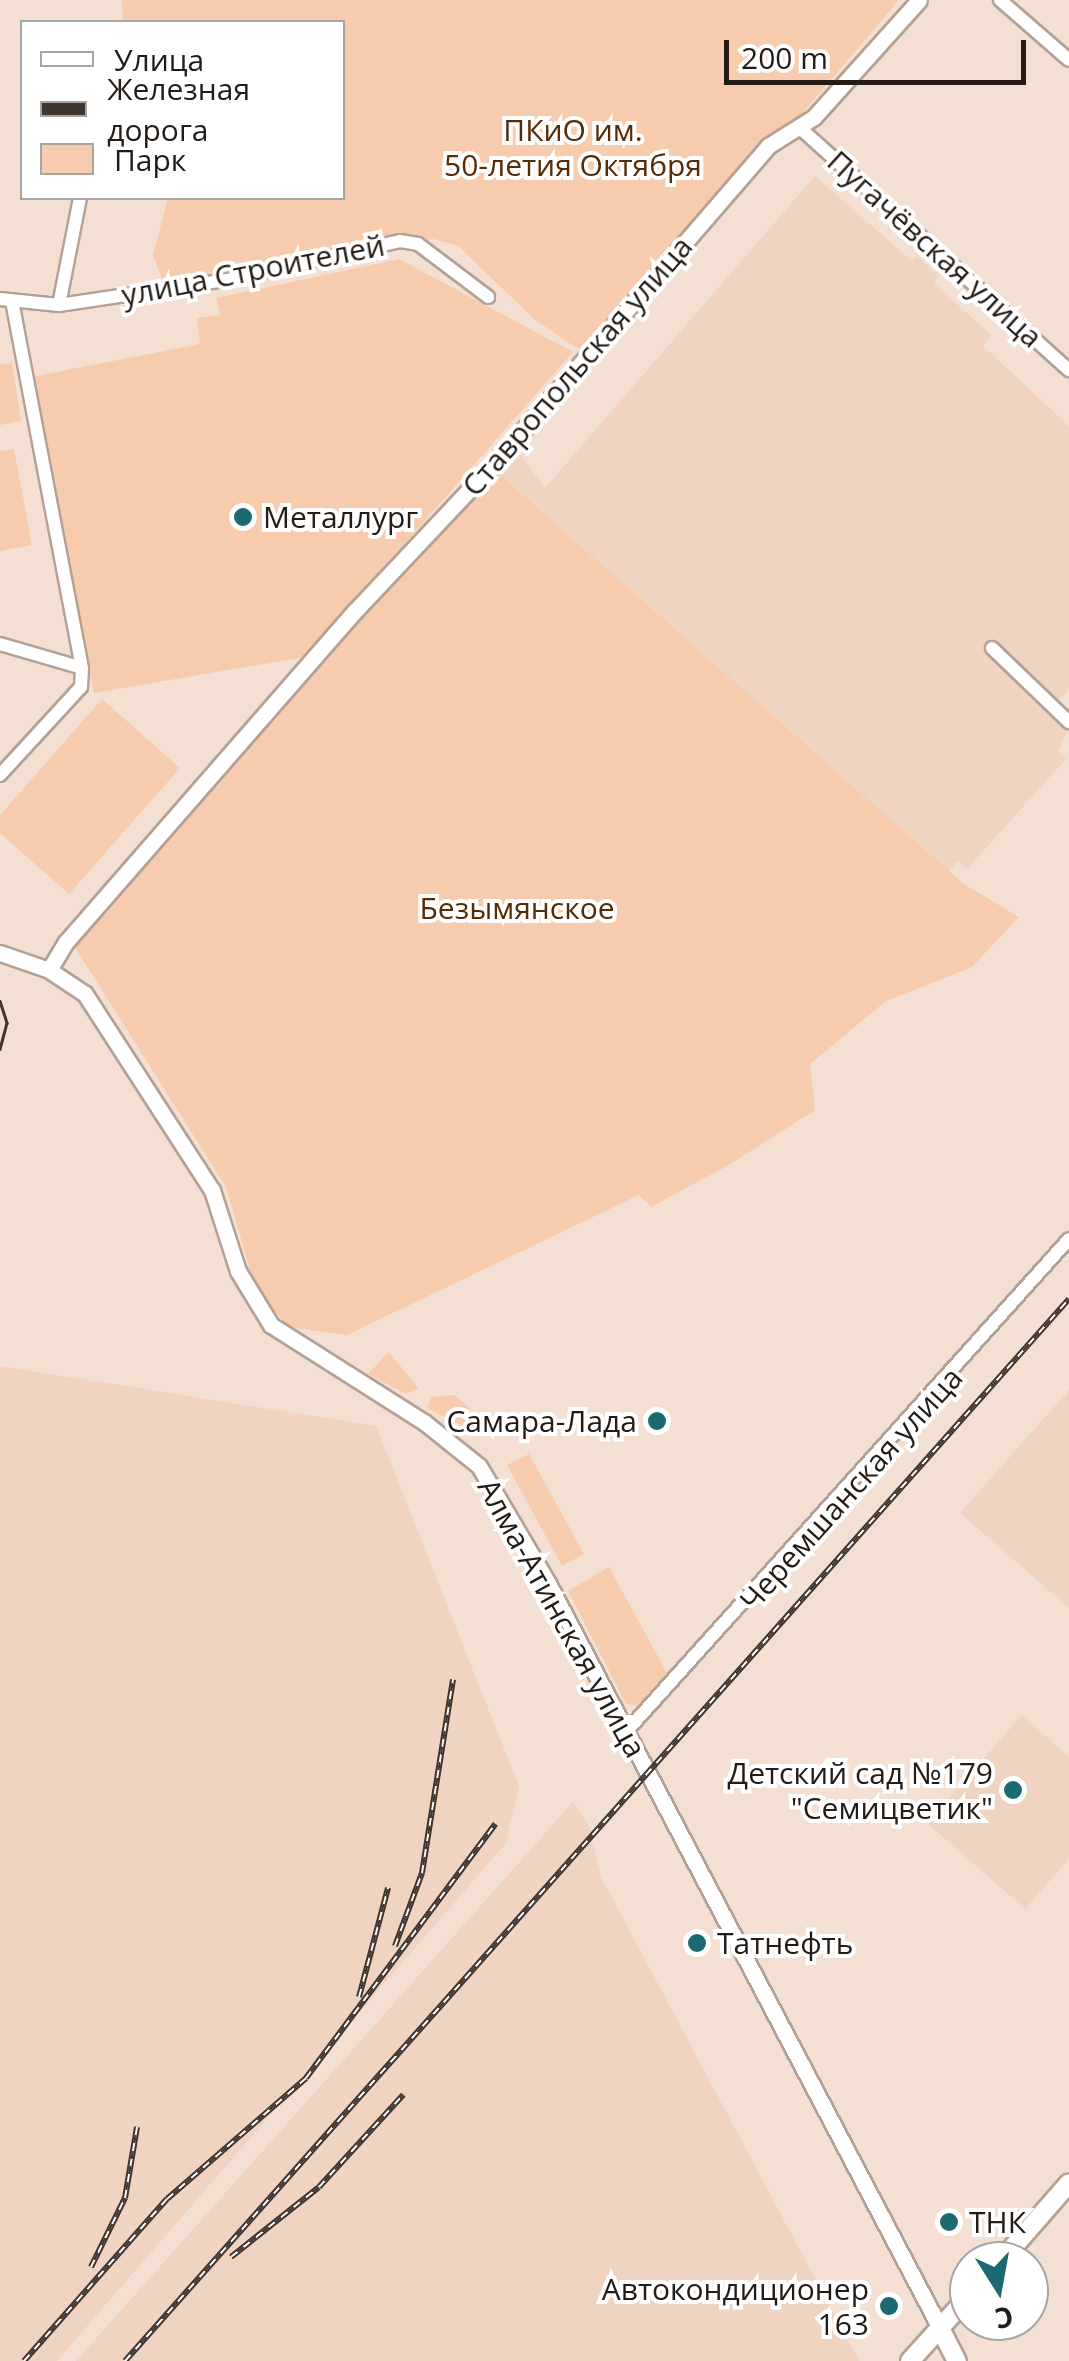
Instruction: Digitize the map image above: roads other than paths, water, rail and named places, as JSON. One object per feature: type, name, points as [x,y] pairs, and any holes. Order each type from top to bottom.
[{"type":"main road","points":[[1018,2241],[1069,2183]]},
{"type":"main road","points":[[910,2361],[949,2318]]},
{"type":"main road","name":"Алма-Атинская улица","points":[[940,2328],[957,2361]]},
{"type":"street","name":"Ставропольская улица","points":[[49,970],[105,897],[355,611],[512,444],[768,146],[800,128],[919,0]]},
{"type":"street","points":[[1000,0],[1069,60]]},
{"type":"street","name":"Пугачёвская улица","points":[[800,128],[1069,370]]},
{"type":"street","points":[[60,305],[80,200]]},
{"type":"street","name":"улица Строителей","points":[[6,300],[60,305],[228,280],[400,241],[418,244],[488,297]]},
{"type":"street","points":[[0,775],[81,687],[82,668],[6,300]]},
{"type":"street","points":[[0,644],[82,668]]},
{"type":"street","points":[[992,648],[1069,722]]},
{"type":"street","name":"Алма-Атинская улица","points":[[0,954],[49,970],[85,994],[212,1190],[238,1271],[271,1325],[424,1422],[479,1466],[625,1732],[940,2328]]},
{"type":"street","name":"Черемшанская улица","points":[[625,1732],[912,1422],[1069,1239]]},
{"type":"tram line","points":[[0,1001],[7,1023],[0,1049]]},
{"type":"railway","points":[[125,2361],[1069,1299]]},
{"type":"railway","points":[[395,1946],[422,1873],[453,1679]]},
{"type":"railway","points":[[24,2361],[167,2199],[306,2078],[495,1824]]},
{"type":"railway","points":[[359,1997],[388,1888]]},
{"type":"railway","points":[[231,2257],[319,2187],[403,2095]]},
{"type":"railway","points":[[91,2267],[125,2198],[137,2127]]},
{"type":"place","name":"Металлург","points":[[243,517]]},
{"type":"place","name":"Самара-Лада","points":[[657,1421]]},
{"type":"place","name":"Детский сад №179 \"Семицветик\"","points":[[1013,1790]]},
{"type":"place","name":"Татнефть","points":[[697,1943]]},
{"type":"place","name":"ТНК","points":[[949,2222]]},
{"type":"place","name":"Автокондиционер 163","points":[[889,2306]]},
{"type":"park label","name":"ПКиО им. 50-летия Октября","points":[[573,147]]},
{"type":"park label","name":"Безымянское","points":[[517,908]]}]
